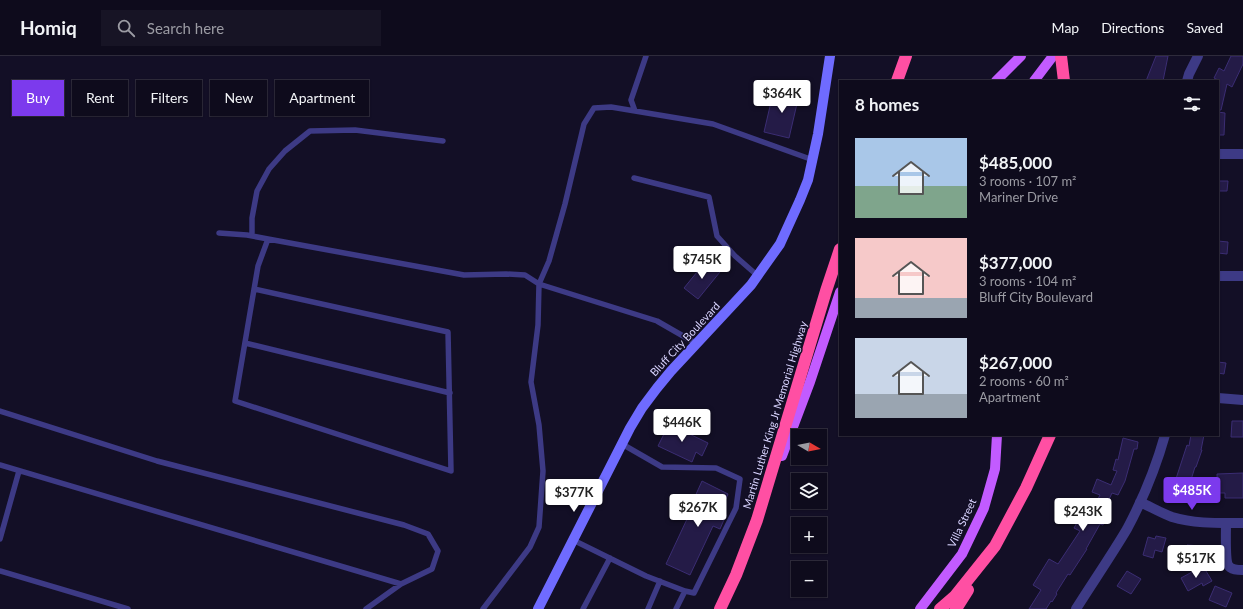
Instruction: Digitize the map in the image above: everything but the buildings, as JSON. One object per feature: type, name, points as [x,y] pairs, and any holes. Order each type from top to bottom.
[{"type":"highway","points":[[897,80],[906,56]]},
{"type":"highway","points":[[1061,56],[1063,77]]},
{"type":"highway","name":"Martin Luther King Jr Memorial Highway","points":[[720,609],[736,575],[757,520],[839,252]]},
{"type":"highway","points":[[956,609],[995,546],[1026,488],[1050,436]]},
{"type":"highway","points":[[940,609],[955,596],[995,546]]},
{"type":"main road","points":[[997,80],[1021,56]]},
{"type":"main road","points":[[1035,80],[1053,56]]},
{"type":"main road","points":[[757,520],[810,382],[839,295]]},
{"type":"main road","name":"Villa Street","points":[[920,609],[962,554],[984,508],[995,469],[998,436]]},
{"type":"street","name":"Bluff City Boulevard","points":[[538,609],[622,444],[642,408],[671,371],[743,294],[758,276],[780,244],[808,180],[813,160],[830,56]]},
{"type":"street","points":[[1187,80],[1198,56]]},
{"type":"street","points":[[1219,154],[1243,154]]},
{"type":"street","points":[[1219,276],[1243,276]]},
{"type":"street","points":[[1219,398],[1243,400]]},
{"type":"street","points":[[1076,609],[1123,535],[1140,502],[1166,436]]},
{"type":"street","points":[[1140,502],[1170,516],[1197,523],[1243,523]]},
{"type":"street","points":[[1226,523],[1228,565],[1237,570],[1243,570]]},
{"type":"lane","points":[[634,111],[631,100],[646,56]]},
{"type":"lane","points":[[484,609],[530,547],[538,527],[543,471],[539,425],[531,382],[538,325],[539,284],[549,261],[565,204],[584,124],[594,108],[611,107],[713,124],[813,160]]},
{"type":"lane","points":[[252,235],[252,218],[257,191],[269,168],[285,151],[310,132],[355,130],[443,141]]},
{"type":"lane","points":[[634,178],[709,197],[717,236],[735,256],[758,276]]},
{"type":"lane","points":[[219,233],[252,235],[464,275],[525,275],[539,284],[657,321],[697,344]]},
{"type":"lane","points":[[254,289],[448,332],[451,471],[235,401],[245,343],[254,289],[258,266],[268,239]]},
{"type":"lane","points":[[245,343],[450,393]]},
{"type":"lane","points":[[0,411],[157,461],[404,525],[428,534],[438,550],[432,569],[401,584],[366,609]]},
{"type":"lane","points":[[573,540],[660,581],[694,593],[736,508],[740,479],[716,468],[662,467],[622,444]]},
{"type":"lane","points":[[0,465],[401,584]]},
{"type":"lane","points":[[0,539],[19,470]]},
{"type":"lane","points":[[583,609],[610,558]]},
{"type":"lane","points":[[0,571],[128,609]]},
{"type":"lane","points":[[648,609],[660,581]]},
{"type":"lane","points":[[676,609],[685,591]]}]
